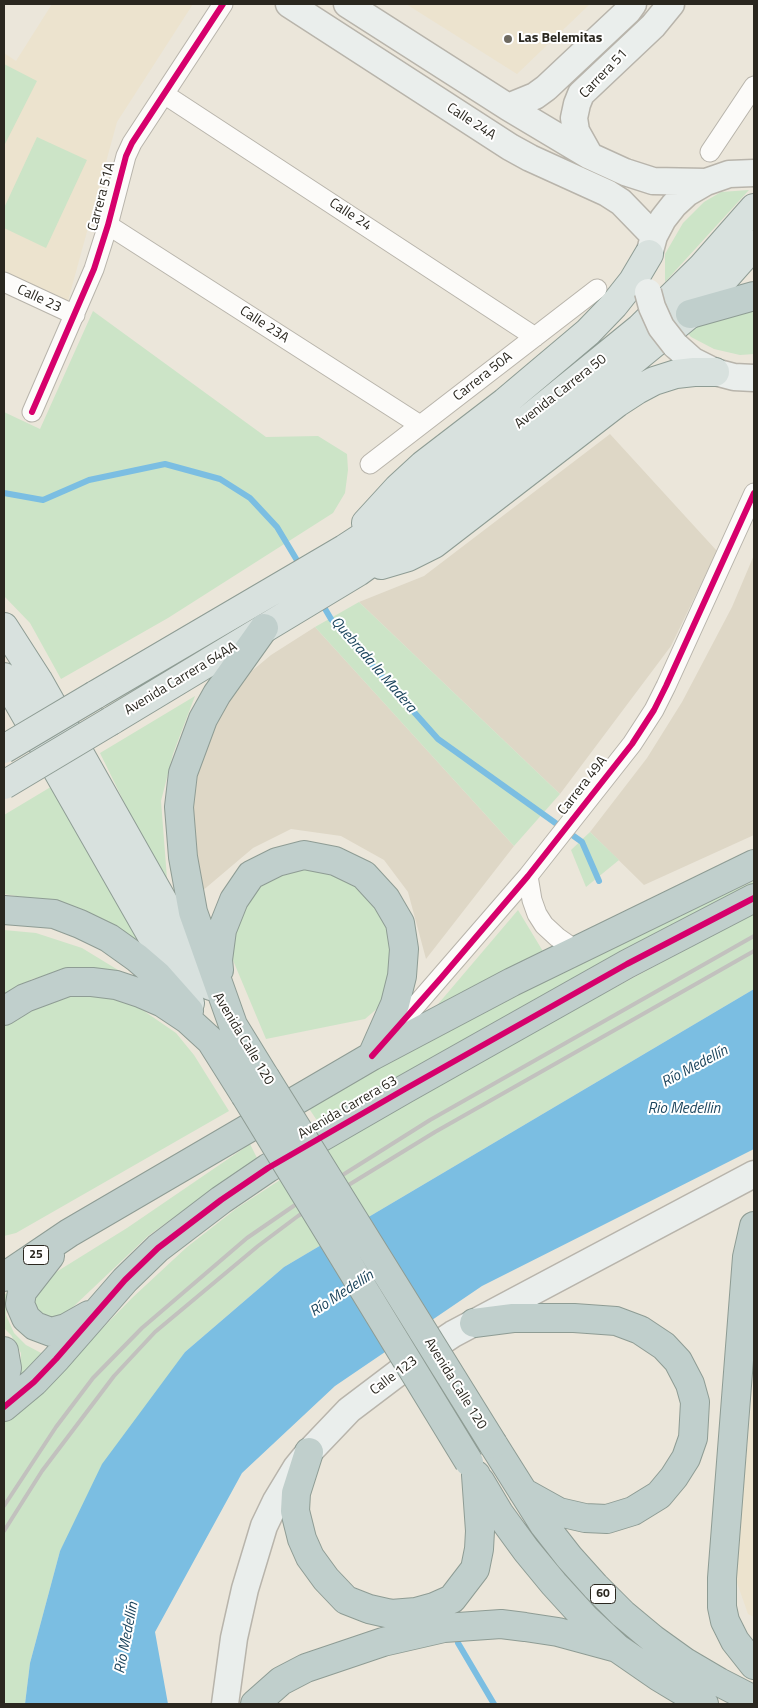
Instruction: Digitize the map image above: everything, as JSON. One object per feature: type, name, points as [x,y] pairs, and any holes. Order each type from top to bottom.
[{"type":"highway","points":[[690,314],[754,296]]},
{"type":"highway","points":[[233,1025],[193,912],[183,857],[179,807],[183,773],[203,719],[217,694],[264,628]]},
{"type":"highway","points":[[233,1025],[218,960],[222,930],[234,900],[251,875],[277,862],[304,855],[335,861],[364,875],[386,899],[400,922],[404,948],[402,976],[395,1004],[372,1056]]},
{"type":"highway","name":"25","points":[[4,1277],[69,1233],[372,1056],[512,982],[754,864]]},
{"type":"highway","name":"Avenida Carrera 63","points":[[4,1407],[34,1382],[100,1308],[158,1248],[186,1225],[268,1168],[627,964],[754,898]]},
{"type":"highway","points":[[4,902],[54,914],[109,938],[137,958],[171,989],[211,1040]]},
{"type":"highway","points":[[4,910],[54,914]]},
{"type":"highway","name":"Avenida Calle 120","points":[[4,1011],[25,998],[68,982],[116,985],[163,1003],[187,1019],[211,1040],[473,1468]]},
{"type":"highway","name":"Avenida Calle 120","points":[[233,1025],[523,1492]]},
{"type":"highway","points":[[754,1226],[747,1257],[722,1578],[722,1607],[725,1621],[735,1641],[754,1665]]},
{"type":"highway","points":[[69,1233],[22,1292],[20,1304],[26,1318],[35,1326],[51,1332],[66,1328],[100,1308]]},
{"type":"highway","points":[[4,1254],[69,1233]]},
{"type":"highway","points":[[474,1322],[513,1318],[574,1318],[616,1322],[640,1330],[664,1346],[678,1361],[690,1384],[695,1402],[693,1438],[686,1458],[674,1477],[659,1495],[633,1511],[607,1519],[585,1518],[558,1512],[523,1492]]},
{"type":"highway","points":[[4,1352],[7,1368],[4,1381]]},
{"type":"highway","points":[[309,1452],[296,1493],[295,1511],[302,1539],[310,1557],[326,1579],[346,1600],[369,1610],[392,1614],[416,1612],[452,1599],[475,1569],[480,1540],[473,1468]]},
{"type":"highway","name":"60","points":[[473,1468],[499,1514],[554,1584],[585,1618],[617,1648],[659,1677],[704,1704]]},
{"type":"highway","name":"60","points":[[523,1492],[544,1525],[569,1557],[623,1614],[653,1639],[686,1662],[754,1700]]},
{"type":"highway","points":[[255,1704],[281,1681],[306,1668],[383,1642],[444,1628],[501,1624],[558,1632],[617,1648]]},
{"type":"main road","name":"Calle 24A","points":[[289,4],[510,147],[607,193],[621,202],[652,245]]},
{"type":"main road","points":[[347,4],[508,107],[590,156],[625,172],[653,180],[718,178],[754,173]]},
{"type":"main road","name":"Carrera 51","points":[[508,107],[535,96],[546,88],[628,11],[633,4]]},
{"type":"main road","name":"Carrera 51","points":[[590,156],[576,131],[574,118],[581,94],[653,26],[671,4]]},
{"type":"main road","points":[[344,549],[384,502],[411,475],[505,402],[588,332],[614,305],[632,280],[652,245],[663,219],[674,205],[687,193],[718,178],[754,154]]},
{"type":"main road","name":"Avenida Carrera 50","points":[[344,549],[462,469],[610,354],[675,295],[754,208]]},
{"type":"main road","points":[[652,245],[647,274],[648,292],[652,307],[661,326],[674,345],[693,361],[715,372]]},
{"type":"main road","name":"Avenida Carrera 50","points":[[358,572],[508,463],[690,314],[754,245]]},
{"type":"main road","points":[[358,572],[408,557],[434,544],[617,403],[654,381],[676,374],[694,372],[715,372],[754,378]]},
{"type":"main road","name":"Avenida Carrera 64AA","points":[[4,749],[344,549]]},
{"type":"main road","name":"Avenida Carrera 64AA","points":[[4,785],[358,572]]},
{"type":"main road","name":"Avenida Calle 120","points":[[4,627],[38,680],[233,1025]]},
{"type":"main road","name":"Avenida Calle 120","points":[[4,677],[211,1040]]},
{"type":"main road","name":"Calle 123","points":[[225,1704],[234,1638],[254,1556],[264,1526],[276,1500],[296,1468],[350,1410],[423,1354],[453,1334],[754,1174]]},
{"type":"street","name":"Carrera 51A","points":[[32,412],[94,268],[108,225],[126,156],[132,143],[223,4]]},
{"type":"street","points":[[710,152],[754,86]]},
{"type":"street","name":"Calle 24","points":[[164,94],[535,337]]},
{"type":"street","name":"Calle 23A","points":[[108,225],[420,425]]},
{"type":"street","name":"Calle 23","points":[[4,282],[75,315]]},
{"type":"street","name":"Carrera 50A","points":[[370,464],[597,289]]},
{"type":"street","name":"Carrera 49A","points":[[372,1056],[528,876],[632,744],[654,710],[666,686],[754,493]]},
{"type":"street","points":[[528,876],[532,900],[537,914],[544,925],[557,937],[577,950]]},
{"type":"shaded area","points":[[52,4],[193,4],[117,122],[68,301],[4,271],[4,53],[16,61]]},
{"type":"shaded area","name":"Las Belemitas","points":[[406,4],[590,4],[517,74]]},
{"type":"shaded area","points":[[610,434],[717,551],[671,646],[560,794],[359,602],[424,576]]},
{"type":"shaded area","points":[[754,555],[754,835],[644,885],[590,832],[647,758],[682,702],[732,607]]},
{"type":"shaded area","points":[[315,627],[514,846],[426,959],[408,892],[384,860],[341,836],[291,829],[253,848],[201,892],[188,817],[194,773],[212,724],[241,680],[271,655]]},
{"type":"shaded area","points":[[754,1375],[754,1617],[748,1614],[735,1577]]},
{"type":"green space","points":[[4,64],[37,81],[4,146]]},
{"type":"green space","points":[[37,137],[87,160],[46,248],[4,228],[4,208]]},
{"type":"green space","points":[[749,190],[665,282],[665,254],[683,223],[704,202],[721,192]]},
{"type":"green space","points":[[754,303],[754,354],[740,355],[714,349],[691,337],[686,331],[705,317]]},
{"type":"green space","points":[[93,311],[266,437],[318,436],[347,454],[348,470],[345,493],[333,513],[168,618],[61,679],[30,623],[4,596],[4,412],[40,429]]},
{"type":"green space","points":[[359,602],[560,794],[514,846],[315,627]]},
{"type":"green space","points":[[195,696],[173,754],[161,801],[168,892],[100,753]]},
{"type":"green space","points":[[54,785],[154,959],[41,900],[4,894],[4,815]]},
{"type":"green space","points":[[590,832],[619,860],[586,887],[571,850]]},
{"type":"green space","points":[[311,868],[343,877],[369,895],[384,917],[394,948],[386,1001],[365,1019],[266,1039],[227,946],[242,908],[261,880],[287,871]]},
{"type":"green space","points":[[754,881],[754,883],[513,1013],[320,1125],[308,1107],[507,998],[605,948]]},
{"type":"green space","points":[[518,910],[544,953],[433,1010]]},
{"type":"green space","points":[[754,913],[754,989],[284,1267],[185,1352],[60,1551],[30,1663],[25,1704],[4,1704],[4,1417],[55,1377],[132,1298],[187,1247],[237,1208],[329,1148],[536,1030]]},
{"type":"green space","points":[[4,930],[36,933],[82,948],[123,973],[71,970],[32,979],[4,997]]},
{"type":"green space","points":[[89,994],[125,1001],[144,1011],[176,1033],[194,1055],[229,1111],[16,1233],[4,1236],[4,1022],[46,998]]},
{"type":"green space","points":[[250,1144],[259,1162],[192,1204],[148,1236],[73,1307],[62,1315],[50,1317],[40,1313],[35,1306],[35,1295],[53,1274],[127,1228]]},
{"type":"green space","points":[[8,1292],[6,1315],[14,1333],[26,1345],[43,1354],[20,1380],[21,1353],[11,1335],[4,1328],[4,1295]]},
{"type":"water","name":"Rio Medellin","points":[[754,989],[754,1149],[482,1286],[335,1386],[242,1473],[155,1632],[168,1704],[25,1704],[30,1663],[60,1551],[102,1464],[185,1352],[284,1267]]},
{"type":"waterway","name":"Quebrada la Madera","points":[[4,493],[43,500],[89,480],[165,464],[220,479],[250,498],[277,527],[301,567]]},
{"type":"waterway","name":"Quebrada la Madera","points":[[321,602],[331,619],[438,739],[582,842],[599,881]]},
{"type":"waterway","points":[[458,1643],[494,1704]]},
{"type":"railway","points":[[4,1506],[56,1427],[93,1378],[142,1328],[247,1238],[295,1205],[430,1120],[754,936]]},
{"type":"railway","points":[[4,1531],[42,1471],[114,1376],[155,1332],[258,1246],[298,1216],[435,1132],[754,951]]},
{"type":"cycle path","points":[[32,412],[94,269],[126,156],[132,143],[223,4]]},
{"type":"cycle path","points":[[372,1056],[528,876],[632,744],[654,710],[666,686],[754,493]]},
{"type":"cycle path","points":[[4,1407],[34,1382],[125,1280],[158,1248],[221,1200],[268,1168],[627,964],[754,898]]},
{"type":"place","name":"Las Belemitas","points":[[508,39]]},
{"type":"water label","name":"Río Medellín","points":[[695,1067]]},
{"type":"water label","name":"Río Medellín","points":[[342,1294]]},
{"type":"water label","name":"Río Medellín","points":[[127,1638]]}]
